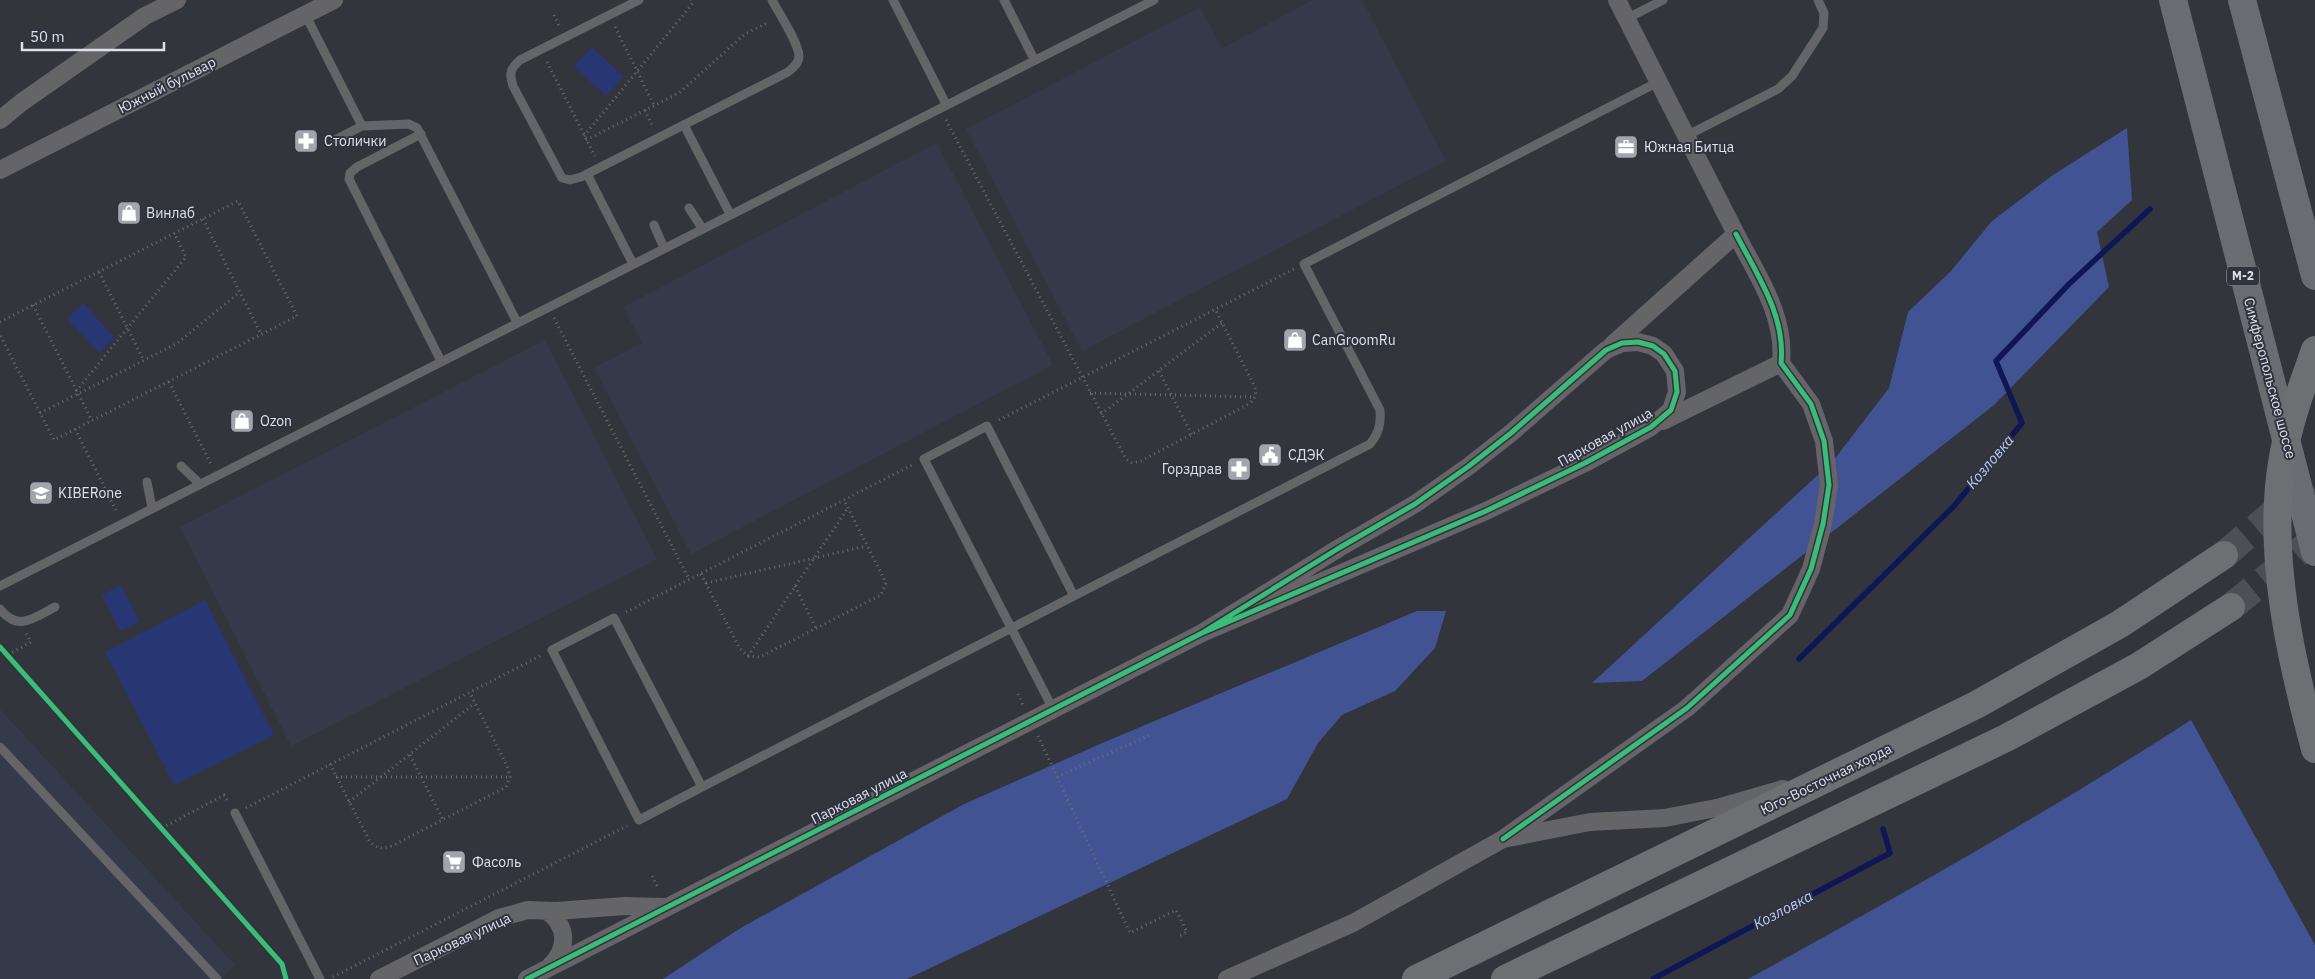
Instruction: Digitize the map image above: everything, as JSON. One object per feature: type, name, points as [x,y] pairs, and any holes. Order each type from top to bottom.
[{"type":"highway","name":"Симферопольское шоссе","points":[[2173,0],[2315,552]]},
{"type":"highway","points":[[2242,0],[2315,276]]},
{"type":"main road","points":[[2315,350],[2289,428],[2282,464],[2278,532],[2291,651],[2315,749]]},
{"type":"main road","name":"Юго-Восточная хорда","points":[[1416,979],[1976,705],[2120,624],[2224,555]]},
{"type":"main road","points":[[1505,979],[2006,738],[2139,666],[2231,607]]},
{"type":"street","points":[[0,120],[22,102],[145,16],[177,0]]},
{"type":"street","name":"Южный бульвар","points":[[0,170],[334,0]]},
{"type":"street","points":[[1227,979],[1353,923],[1503,839],[1687,708],[1790,615],[1811,569],[1824,524],[1829,485],[1824,442],[1812,404],[1782,363],[1781,328],[1774,308],[1616,0]]},
{"type":"street","points":[[1606,350],[1736,234]]},
{"type":"street","name":"Парковая улица","points":[[527,979],[1202,633],[1486,510],[1585,462],[1651,427],[1671,410],[1677,392],[1675,372],[1664,354],[1653,346],[1638,342],[1622,343],[1606,350],[1511,433],[1469,466],[1415,504],[1339,548],[1202,633]]},
{"type":"street","points":[[1651,427],[1782,363]]},
{"type":"street","points":[[1503,839],[1590,822],[1665,818],[1720,807],[1781,789],[1907,740]]},
{"type":"street","name":"Парковая улица","points":[[378,979],[499,918],[528,910],[547,911],[625,906],[668,908]]},
{"type":"street","points":[[546,970],[558,958],[563,949],[560,926],[556,917],[547,911]]},
{"type":"lane","points":[[639,0],[540,50],[512,67],[510,76],[513,86],[562,178],[570,180],[600,168],[788,72],[796,66],[799,57],[796,47],[772,0]]},
{"type":"lane","points":[[893,0],[942,106]]},
{"type":"lane","points":[[1004,0],[1034,59]]},
{"type":"lane","points":[[1626,19],[1663,0]]},
{"type":"lane","points":[[1686,136],[1778,89],[1792,76],[1823,28],[1825,17],[1818,0]]},
{"type":"lane","points":[[0,586],[1149,1]]},
{"type":"lane","points":[[305,14],[362,126]]},
{"type":"lane","points":[[702,788],[614,618],[552,650],[639,820],[702,788],[1370,444],[1377,435],[1381,422],[1380,410],[1304,264],[1658,82]]},
{"type":"lane","points":[[335,140],[362,126],[409,124],[417,128],[517,322]]},
{"type":"lane","points":[[684,125],[730,214]]},
{"type":"lane","points":[[421,134],[357,167],[350,173],[349,178],[441,361]]},
{"type":"lane","points":[[587,174],[632,264]]},
{"type":"lane","points":[[689,208],[702,228]]},
{"type":"lane","points":[[654,226],[664,248]]},
{"type":"lane","points":[[1053,709],[924,458],[987,426],[1074,596]]},
{"type":"lane","points":[[181,466],[200,484]]},
{"type":"lane","points":[[147,482],[152,508]]},
{"type":"lane","points":[[0,610],[12,621],[21,623],[55,607]]},
{"type":"lane","points":[[0,747],[216,979]]},
{"type":"lane","points":[[235,814],[320,979]]},
{"type":"path","points":[[585,138],[693,4],[691,0]]},
{"type":"path","points":[[609,15],[654,105]]},
{"type":"path","points":[[585,138],[679,93],[745,34],[780,16]]},
{"type":"path","points":[[540,50],[600,168]]},
{"type":"path","points":[[942,106],[1126,460],[1132,462],[1141,461],[1250,404],[1255,397],[1254,385],[1215,309]]},
{"type":"path","points":[[0,322],[238,201],[297,316],[54,440],[0,335]]},
{"type":"path","points":[[202,219],[262,334]]},
{"type":"path","points":[[77,392],[186,257],[174,233]]},
{"type":"path","points":[[987,426],[1304,264]]},
{"type":"path","points":[[99,272],[144,360]]},
{"type":"path","points":[[40,413],[77,392],[176,344],[240,292]]},
{"type":"path","points":[[33,305],[92,421]]},
{"type":"path","points":[[548,307],[690,579]]},
{"type":"path","points":[[1101,414],[1222,324]]},
{"type":"path","points":[[1159,371],[1192,435]]},
{"type":"path","points":[[169,382],[205,451]]},
{"type":"path","points":[[1090,393],[1255,397]]},
{"type":"path","points":[[75,429],[123,523]]},
{"type":"path","points":[[614,618],[924,458]]},
{"type":"path","points":[[701,574],[740,649],[748,656],[760,657],[881,595],[885,590],[886,583],[844,500]]},
{"type":"path","points":[[748,656],[848,508]]},
{"type":"path","points":[[706,583],[867,546]]},
{"type":"path","points":[[795,586],[816,628]]},
{"type":"path","points":[[8,655],[31,642],[21,623]]},
{"type":"path","points":[[0,647],[282,964],[286,979]]},
{"type":"path","points":[[162,828],[224,795],[235,814],[552,650]]},
{"type":"path","points":[[330,764],[374,847],[381,849],[392,846],[506,787],[510,777],[508,768],[470,693]]},
{"type":"path","points":[[349,802],[475,703]]},
{"type":"path","points":[[1037,734],[1130,933],[1176,910],[1187,932],[1179,936]]},
{"type":"path","points":[[1057,777],[1152,734]]},
{"type":"path","points":[[410,754],[443,820]]},
{"type":"path","points":[[336,777],[510,777]]},
{"type":"path","points":[[329,979],[639,820]]},
{"type":"shaded area","points":[[1313,0],[1362,0],[1446,161],[1082,351],[966,129],[1200,7],[1222,48]]},
{"type":"shaded area","points":[[592,47],[624,77],[606,96],[574,66]]},
{"type":"shaded area","points":[[2127,128],[2132,200],[2097,232],[2109,287],[1994,405],[1642,681],[1592,683],[1833,461],[1889,388],[1908,312],[1951,271],[1992,221],[2053,175]]},
{"type":"shaded area","points":[[937,143],[1053,365],[691,554],[594,368],[642,343],[623,307]]},
{"type":"shaded area","points":[[83,303],[115,338],[99,353],[67,319]]},
{"type":"shaded area","points":[[545,340],[657,559],[291,746],[180,527]]},
{"type":"shaded area","points":[[121,585],[140,622],[120,631],[102,595]]},
{"type":"shaded area","points":[[205,600],[274,735],[174,785],[105,652]]},
{"type":"shaded area","points":[[1417,611],[1446,611],[1435,648],[1395,691],[1342,715],[1318,743],[1287,799],[907,979],[663,979],[739,929],[964,804],[1107,741]]},
{"type":"shaded area","points":[[0,709],[235,965],[221,979],[0,979]]},
{"type":"shaded area","points":[[2191,720],[2315,945],[2315,979],[1748,979],[1972,854]]},
{"type":"waterway","name":"Козловка","points":[[1799,659],[1954,506],[2022,423],[1996,361],[2069,284],[2150,209]]},
{"type":"waterway","name":"Козловка","points":[[1653,979],[1890,853],[1883,829]]},
{"type":"tunnel","points":[[2224,555],[2315,478]]},
{"type":"tunnel","points":[[2231,607],[2315,539]]},
{"type":"cycle path","points":[[1503,839],[1687,708],[1790,615],[1811,569],[1823,524],[1829,485],[1824,441],[1811,404],[1781,363],[1779,329],[1774,312],[1761,280],[1736,234]]},
{"type":"cycle path","points":[[527,979],[1202,633],[1486,511],[1585,463],[1651,427],[1671,410],[1677,392],[1675,371],[1664,354],[1653,346],[1638,342],[1622,343],[1606,350],[1511,433],[1469,466],[1415,504],[1339,548],[1202,633]]},
{"type":"cycle path","points":[[0,647],[282,964],[286,979]]},
{"type":"place","name":"Столички","points":[[306,141]]},
{"type":"place","name":"Южная Битца","points":[[1626,147]]},
{"type":"place","name":"Винлаб","points":[[129,213]]},
{"type":"place","name":"CanGroomRu","points":[[1295,340]]},
{"type":"place","name":"Ozon","points":[[242,421]]},
{"type":"place","name":"СДЭК","points":[[1270,455]]},
{"type":"place","name":"Горздрав","points":[[1239,469]]},
{"type":"place","name":"KIBERone","points":[[41,493]]},
{"type":"place","name":"Фасоль","points":[[454,862]]}]
